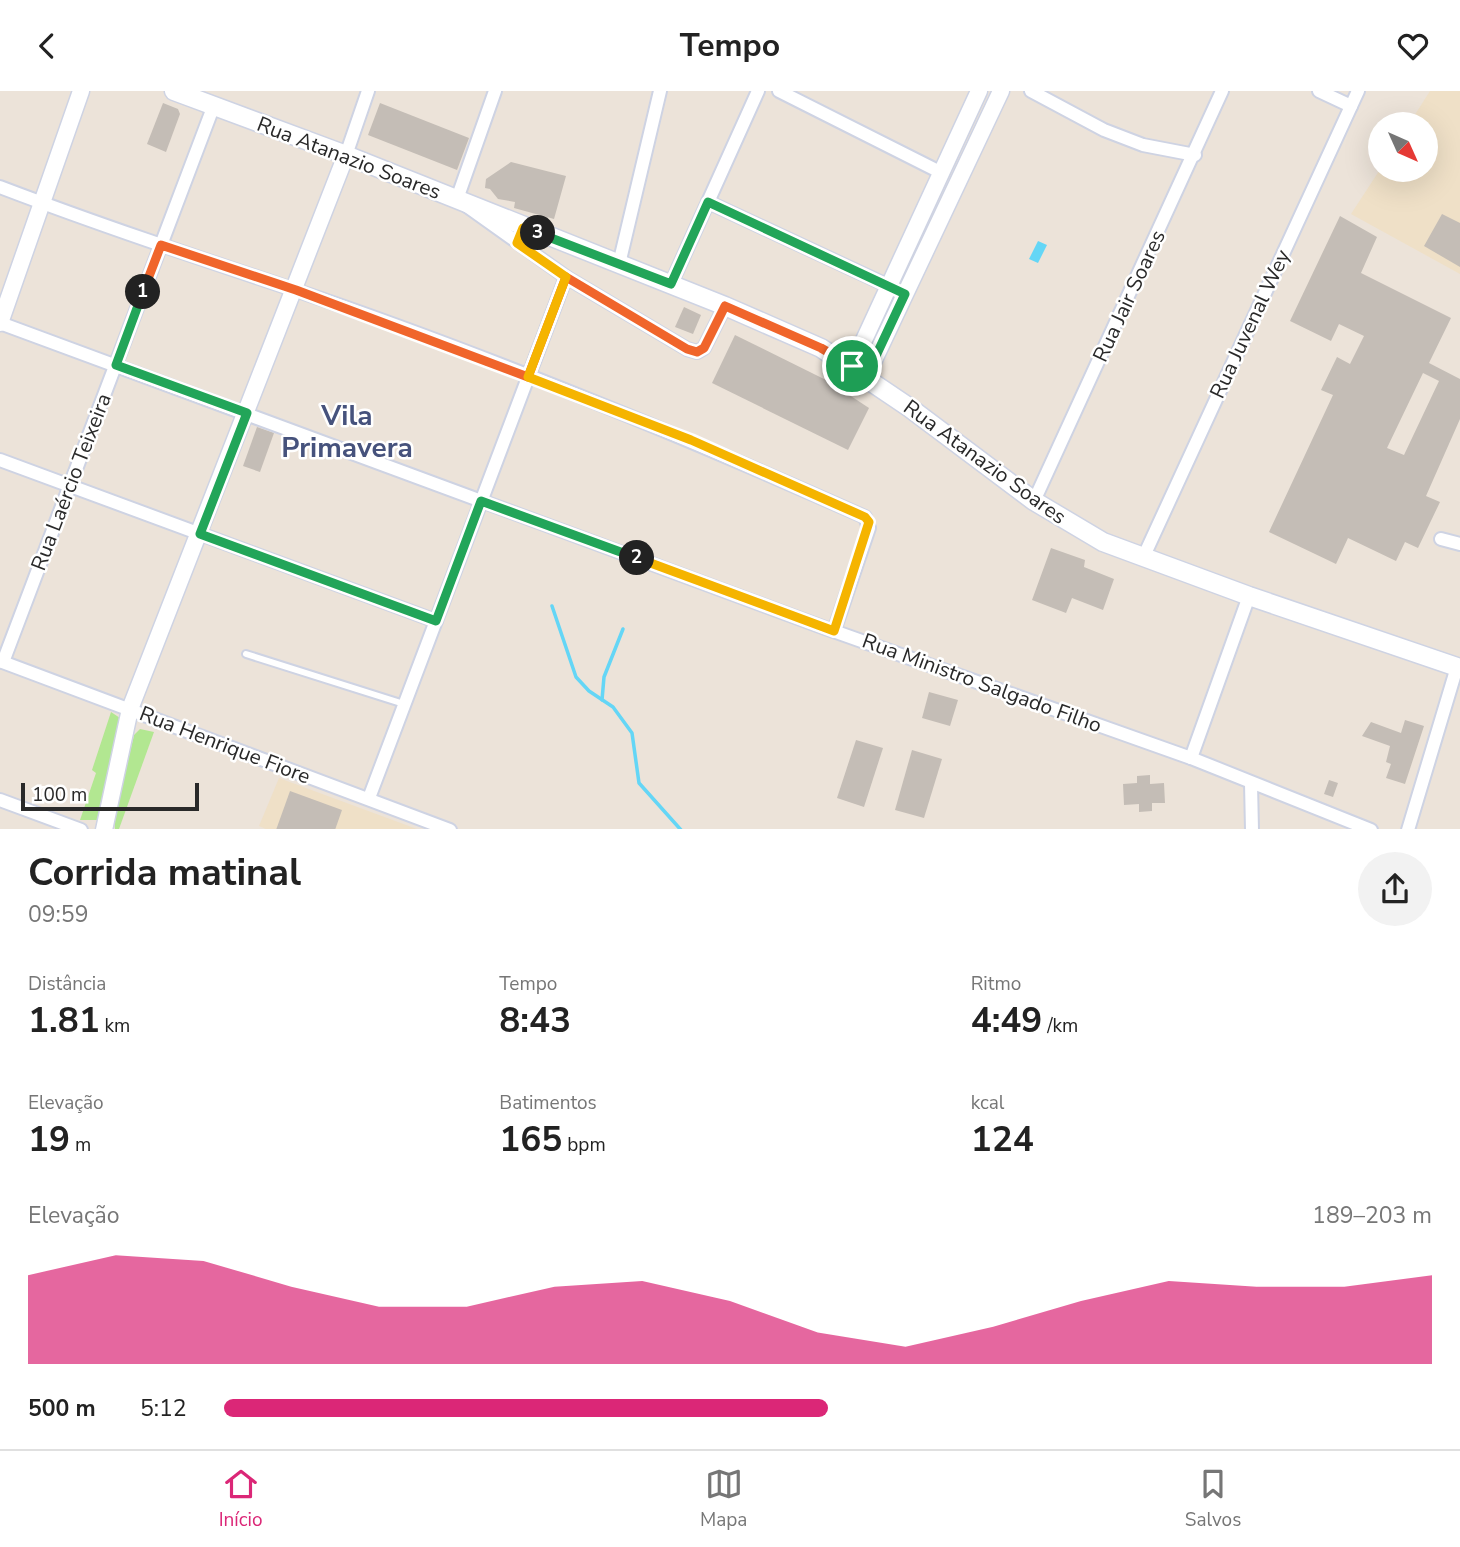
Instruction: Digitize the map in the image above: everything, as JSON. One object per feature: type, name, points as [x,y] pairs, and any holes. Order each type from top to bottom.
[{"type":"main road","name":"Rua Atanazio Soares","points":[[174,91],[216,98],[346,155],[457,199],[520,235],[619,264],[821,348],[859,372],[1034,501],[1103,542],[1248,596],[1459,668]]},
{"type":"street","points":[[0,323],[40,202],[81,91]]},
{"type":"street","points":[[104,829],[130,709],[296,290],[368,91]]},
{"type":"street","points":[[457,199],[495,91]]},
{"type":"street","points":[[619,264],[660,91]]},
{"type":"street","points":[[671,284],[758,91]]},
{"type":"street","points":[[779,91],[942,173]]},
{"type":"street","points":[[859,372],[889,287],[979,91]]},
{"type":"street","points":[[859,372],[905,294],[1001,91]]},
{"type":"street","points":[[1031,91],[1117,135],[1143,145],[1195,155]]},
{"type":"street","name":"Rua Jair Soares","points":[[1034,501],[1195,155],[1222,91]]},
{"type":"street","points":[[1319,91],[1351,106]]},
{"type":"street","name":"Rua Juvenal Wey","points":[[1143,558],[1358,91]]},
{"type":"street","name":"Rua Laércio Teixeira","points":[[1,662],[216,98]]},
{"type":"street","points":[[0,187],[296,290],[528,377],[691,440],[865,517],[869,528],[834,631]]},
{"type":"street","points":[[708,202],[905,294]]},
{"type":"street","points":[[520,235],[566,277],[687,349],[697,352],[704,348],[725,306]]},
{"type":"street","points":[[369,798],[566,277]]},
{"type":"street","name":"Rua Ministro Salgado Filho","points":[[0,323],[834,631],[1191,758],[1371,829]]},
{"type":"street","points":[[0,460],[436,621]]},
{"type":"street","points":[[1441,539],[1460,544]]},
{"type":"street","points":[[1191,758],[1248,596]]},
{"type":"street","name":"Rua Henrique Fiore","points":[[1,662],[450,829]]},
{"type":"street","points":[[1408,829],[1459,668]]},
{"type":"street","points":[[1251,783],[1252,829]]},
{"type":"street","points":[[0,800],[80,829]]},
{"type":"lane","points":[[246,654],[404,704]]},
{"type":"shaded area","points":[[1430,91],[1460,91],[1460,274],[1351,214],[1372,182],[1438,182],[1438,112],[1417,112]]},
{"type":"shaded area","points":[[279,778],[417,829],[266,829],[259,826]]},
{"type":"green space","points":[[111,712],[123,720],[97,820],[80,820],[96,773],[92,770]]},
{"type":"green space","points":[[140,729],[154,732],[119,829],[115,829],[114,820],[134,735]]},
{"type":"water","points":[[1038,241],[1047,245],[1038,263],[1029,259]]},
{"type":"building","points":[[163,103],[178,109],[180,114],[166,152],[147,144]]},
{"type":"building","points":[[380,103],[469,138],[457,170],[368,135]]},
{"type":"building","points":[[511,162],[566,176],[554,219],[514,208],[515,202],[498,199],[490,189],[485,188],[486,179]]},
{"type":"building","points":[[1442,214],[1460,223],[1460,267],[1424,246]]},
{"type":"building","points":[[1340,216],[1377,237],[1361,273],[1451,318],[1429,363],[1460,379],[1460,419],[1426,496],[1440,502],[1418,548],[1405,542],[1396,561],[1348,538],[1336,564],[1269,532],[1333,395],[1321,390],[1337,357],[1350,364],[1364,336],[1339,324],[1331,341],[1290,321]],"holes":[[[1423,373],[1439,381],[1404,455],[1387,448]]]},
{"type":"building","points":[[684,307],[701,315],[693,334],[675,327]]},
{"type":"building","points":[[735,335],[828,381],[869,408],[848,450],[712,383]]},
{"type":"building","points":[[257,427],[274,433],[260,472],[243,466]]},
{"type":"building","points":[[1051,548],[1085,560],[1084,567],[1114,579],[1103,610],[1072,598],[1066,613],[1032,600]]},
{"type":"building","points":[[929,692],[958,700],[950,726],[922,718]]},
{"type":"building","points":[[1405,720],[1424,726],[1405,784],[1386,778],[1391,764],[1386,762],[1390,746],[1362,736],[1371,722],[1401,733]]},
{"type":"building","points":[[856,740],[883,748],[864,807],[837,798]]},
{"type":"building","points":[[912,750],[942,759],[924,818],[895,810]]},
{"type":"building","points":[[1150,775],[1150,784],[1164,783],[1165,803],[1152,803],[1152,811],[1139,812],[1139,804],[1124,805],[1123,784],[1137,783],[1137,776]]},
{"type":"building","points":[[1329,780],[1338,783],[1333,797],[1324,794]]},
{"type":"building","points":[[290,791],[342,810],[335,829],[276,829]]},
{"type":"waterway","points":[[552,606],[576,677],[589,691],[613,707],[632,733],[639,783],[680,829]]},
{"type":"waterway","points":[[602,700],[604,677],[623,629]]},
{"type":"district","name":"Vila Primavera","points":[[347,431]]},
{"type":"route","points":[[852,366],[821,348],[725,306],[704,348],[697,352],[687,349],[566,277],[532,366],[528,377],[296,290],[161,245],[116,365],[247,413],[200,534],[207,537],[436,621],[481,501],[834,631],[869,528],[865,517],[691,440],[528,377],[566,277],[517,243],[523,228],[671,284],[708,202],[905,294],[866,377],[852,366]]}]
